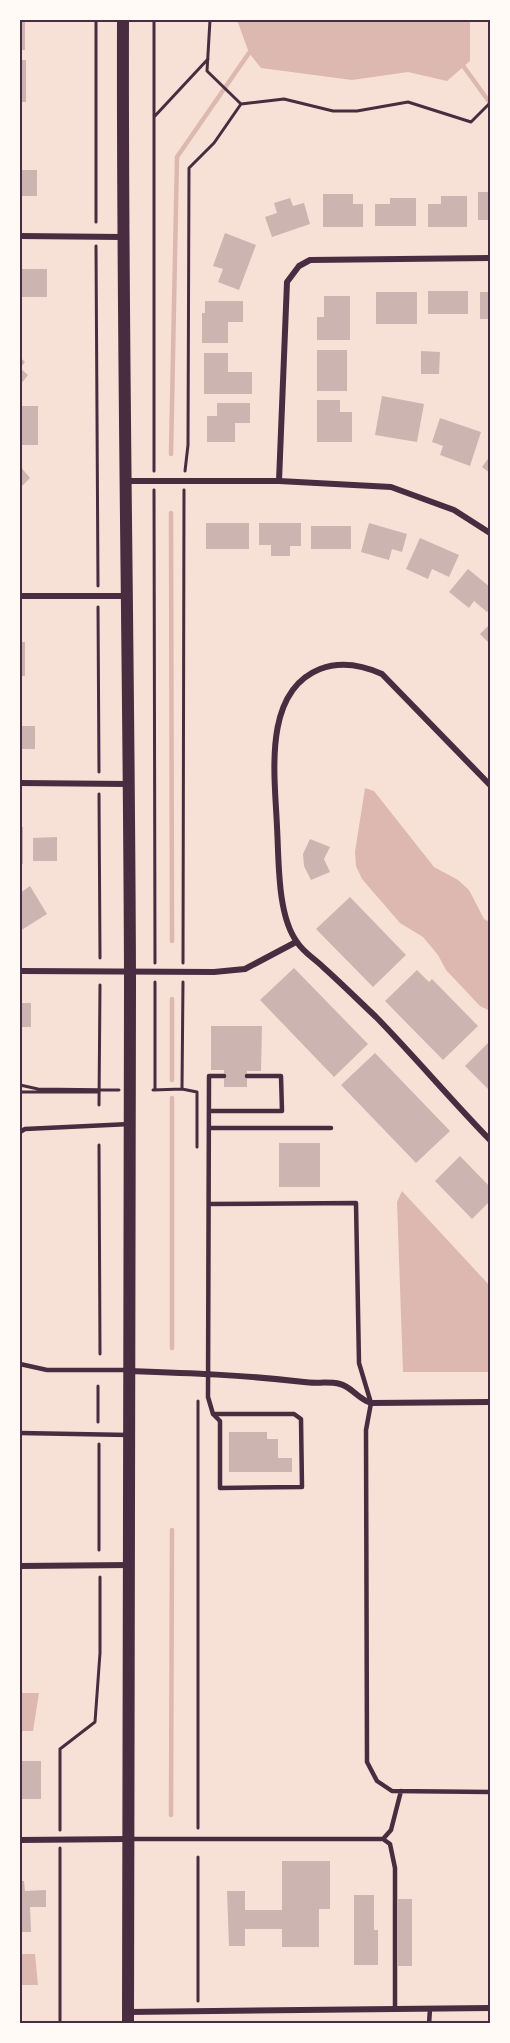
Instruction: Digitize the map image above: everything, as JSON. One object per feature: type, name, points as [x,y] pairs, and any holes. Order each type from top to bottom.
[{"type":"main road","points":[[123,20],[122,237],[127,481],[127,784],[130,971],[128,2018]]},
{"type":"street","points":[[20,236],[122,237]]},
{"type":"street","points":[[279,481],[287,282],[299,266],[310,260],[490,258]]},
{"type":"street","points":[[127,481],[279,481],[391,487],[454,510],[490,533]]},
{"type":"street","points":[[20,596],[127,596]]},
{"type":"street","points":[[489,1136],[378,1020],[296,942],[282,906],[276,806],[276,740],[285,701],[296,683],[312,672],[337,665],[368,668],[382,674],[490,784]]},
{"type":"street","points":[[20,783],[127,784]]},
{"type":"street","points":[[20,971],[183,972],[245,969],[296,942]]},
{"type":"street","points":[[129,1371],[338,1383],[347,1386],[361,1400],[371,1403],[490,1402]]},
{"type":"street","points":[[20,1566],[130,1565]]},
{"type":"street","points":[[20,1840],[128,1839]]},
{"type":"street","points":[[128,2018],[490,2008]]},
{"type":"lane","points":[[213,1414],[294,1414],[301,1419],[302,1487],[220,1488],[220,1421],[213,1414],[208,1397],[209,1076],[224,1076]]},
{"type":"lane","points":[[209,1111],[282,1111],[281,1076],[247,1076]]},
{"type":"lane","points":[[20,1132],[36,1128],[129,1124]]},
{"type":"lane","points":[[209,1128],[331,1128]]},
{"type":"lane","points":[[209,1204],[356,1203],[359,1364],[371,1403],[366,1430],[367,1762],[377,1781],[392,1791],[490,1792]]},
{"type":"lane","points":[[20,1364],[47,1370],[129,1371]]},
{"type":"lane","points":[[20,1433],[129,1435]]},
{"type":"lane","points":[[383,1839],[391,1830],[401,1791]]},
{"type":"lane","points":[[128,1839],[383,1839],[390,1844],[395,1868],[395,2009]]},
{"type":"lane","points":[[429,2024],[430,2009]]},
{"type":"path","points":[[96,20],[96,222]]},
{"type":"path","points":[[153,20],[154,1090],[182,1089],[197,1092],[198,1150]]},
{"type":"path","points":[[210,20],[207,72],[241,104],[284,99],[333,111],[357,111],[408,102],[471,122],[490,103]]},
{"type":"path","points":[[154,117],[208,59]]},
{"type":"path","points":[[182,1089],[184,481],[188,445],[189,168],[214,143],[241,104]]},
{"type":"path","points":[[96,246],[98,586]]},
{"type":"path","points":[[98,607],[99,772]]},
{"type":"path","points":[[99,794],[99,958]]},
{"type":"path","points":[[99,985],[99,1105]]},
{"type":"path","points":[[20,1085],[38,1089],[99,1091]]},
{"type":"path","points":[[20,1092],[130,1090]]},
{"type":"path","points":[[99,1145],[100,1354]]},
{"type":"path","points":[[98,1386],[98,1422]]},
{"type":"path","points":[[198,1392],[198,1828]]},
{"type":"path","points":[[99,1444],[99,1550]]},
{"type":"path","points":[[60,1830],[60,1749],[95,1722],[100,1653],[99,1577]]},
{"type":"path","points":[[60,1848],[60,2024]]},
{"type":"path","points":[[198,1857],[198,2001]]},
{"type":"shaded area","points":[[237,20],[470,20],[470,61],[447,81],[408,72],[352,80],[261,68],[249,53]]},
{"type":"shaded area","points":[[365,788],[374,791],[434,867],[458,880],[469,890],[484,919],[490,922],[490,1011],[480,1006],[446,970],[438,955],[423,937],[400,923],[362,879],[356,866],[355,852]]},
{"type":"shaded area","points":[[402,1191],[490,1286],[490,1372],[403,1372],[397,1202]]},
{"type":"shaded area","points":[[20,1693],[39,1693],[33,1731],[20,1731]]},
{"type":"shaded area","points":[[20,1954],[35,1954],[38,1985],[20,1985]]},
{"type":"building","points":[[20,20],[25,20],[25,50],[20,50]]},
{"type":"building","points":[[20,60],[26,60],[26,102],[20,102]]},
{"type":"building","points":[[20,111],[22,111],[22,155],[20,155]]},
{"type":"building","points":[[20,170],[37,170],[37,196],[20,196]]},
{"type":"building","points":[[478,192],[490,192],[490,220],[478,220]]},
{"type":"building","points":[[323,194],[353,194],[353,204],[363,204],[363,227],[323,227]]},
{"type":"building","points":[[441,196],[467,196],[467,227],[428,227],[428,204],[441,204]]},
{"type":"building","points":[[290,198],[293,206],[304,203],[310,224],[272,237],[265,217],[277,213],[274,203]]},
{"type":"building","points":[[390,198],[416,198],[416,226],[375,226],[375,204],[390,204]]},
{"type":"building","points":[[225,233],[256,245],[239,290],[218,282],[223,269],[213,266]]},
{"type":"building","points":[[20,269],[47,269],[47,297],[20,297]]},
{"type":"building","points":[[428,291],[468,291],[468,314],[428,314]]},
{"type":"building","points":[[376,292],[417,292],[417,324],[376,324]]},
{"type":"building","points":[[480,292],[490,292],[490,319],[480,319]]},
{"type":"building","points":[[324,296],[350,296],[350,340],[317,340],[317,317],[324,317]]},
{"type":"building","points":[[205,301],[243,301],[243,322],[228,322],[228,343],[202,343],[202,313],[205,313]]},
{"type":"building","points":[[317,350],[347,350],[347,391],[317,391]]},
{"type":"building","points":[[421,351],[440,352],[439,374],[421,374]]},
{"type":"building","points":[[204,353],[228,353],[228,372],[252,372],[252,394],[204,394]]},
{"type":"building","points":[[20,357],[25,362],[20,368]]},
{"type":"building","points":[[20,368],[28,375],[20,385]]},
{"type":"building","points":[[382,396],[424,404],[417,442],[375,435]]},
{"type":"building","points":[[317,400],[340,400],[340,412],[352,412],[352,442],[317,442]]},
{"type":"building","points":[[217,403],[250,403],[250,423],[235,423],[235,442],[207,442],[207,416],[217,416]]},
{"type":"building","points":[[20,406],[38,406],[38,445],[20,445]]},
{"type":"building","points":[[440,418],[481,432],[470,466],[440,455],[443,446],[432,442]]},
{"type":"building","points":[[490,456],[490,473],[482,467]]},
{"type":"building","points":[[20,466],[30,478],[20,488]]},
{"type":"building","points":[[206,523],[249,523],[249,549],[206,549]]},
{"type":"building","points":[[259,523],[301,523],[301,546],[290,546],[290,556],[271,556],[271,545],[259,545]]},
{"type":"building","points":[[369,523],[407,534],[402,552],[392,549],[389,560],[361,552]]},
{"type":"building","points":[[311,526],[351,526],[351,549],[311,549]]},
{"type":"building","points":[[420,538],[459,555],[449,577],[432,569],[428,579],[406,569]]},
{"type":"building","points":[[468,569],[490,587],[490,608],[487,612],[474,601],[469,608],[449,592]]},
{"type":"building","points":[[490,624],[490,644],[480,634]]},
{"type":"building","points":[[20,642],[25,642],[25,676],[20,676]]},
{"type":"building","points":[[20,715],[22,715],[22,726],[35,726],[35,749],[20,749]]},
{"type":"building","points":[[20,827],[23,827],[23,864],[20,864]]},
{"type":"building","points":[[57,837],[57,861],[33,861],[33,838]]},
{"type":"building","points":[[310,839],[330,847],[324,859],[330,872],[311,880],[304,866],[303,854]]},
{"type":"building","points":[[30,886],[47,914],[20,931],[20,893]]},
{"type":"building","points":[[350,897],[406,955],[373,987],[316,929]]},
{"type":"building","points":[[294,968],[368,1044],[334,1077],[260,1000]]},
{"type":"building","points":[[417,970],[429,982],[432,979],[478,1026],[443,1060],[385,1001]]},
{"type":"building","points":[[20,1003],[31,1003],[31,1027],[20,1027]]},
{"type":"building","points":[[211,1026],[262,1026],[261,1071],[247,1071],[247,1087],[224,1087],[224,1070],[211,1070]]},
{"type":"building","points":[[490,1041],[490,1091],[465,1066]]},
{"type":"building","points":[[375,1053],[450,1131],[416,1163],[341,1085]]},
{"type":"building","points":[[279,1143],[320,1143],[320,1187],[279,1187]]},
{"type":"building","points":[[460,1156],[490,1187],[490,1201],[472,1219],[435,1181]]},
{"type":"building","points":[[229,1432],[267,1432],[267,1439],[278,1439],[278,1458],[292,1458],[292,1472],[229,1472]]},
{"type":"building","points":[[20,1492],[22,1492],[22,1524],[20,1524]]},
{"type":"building","points":[[20,1761],[41,1761],[41,1799],[20,1799]]},
{"type":"building","points":[[282,1861],[330,1861],[330,1909],[319,1909],[319,1947],[282,1947],[282,1929],[245,1929],[245,1946],[229,1946],[227,1891],[245,1891],[245,1910],[282,1910]]},
{"type":"building","points":[[20,1881],[24,1881],[25,1891],[46,1890],[46,1907],[30,1907],[31,1932],[20,1932]]},
{"type":"building","points":[[354,1895],[374,1895],[374,1930],[378,1930],[378,1965],[354,1965]]},
{"type":"building","points":[[398,1899],[412,1899],[412,1966],[398,1966]]},
{"type":"waterway","points":[[171,454],[177,157],[249,53]]},
{"type":"waterway","points":[[464,67],[490,103]]},
{"type":"waterway","points":[[171,513],[172,941]]},
{"type":"waterway","points":[[172,999],[172,1080]]},
{"type":"waterway","points":[[172,1098],[172,1348]]},
{"type":"waterway","points":[[171,1815],[172,1530]]}]
